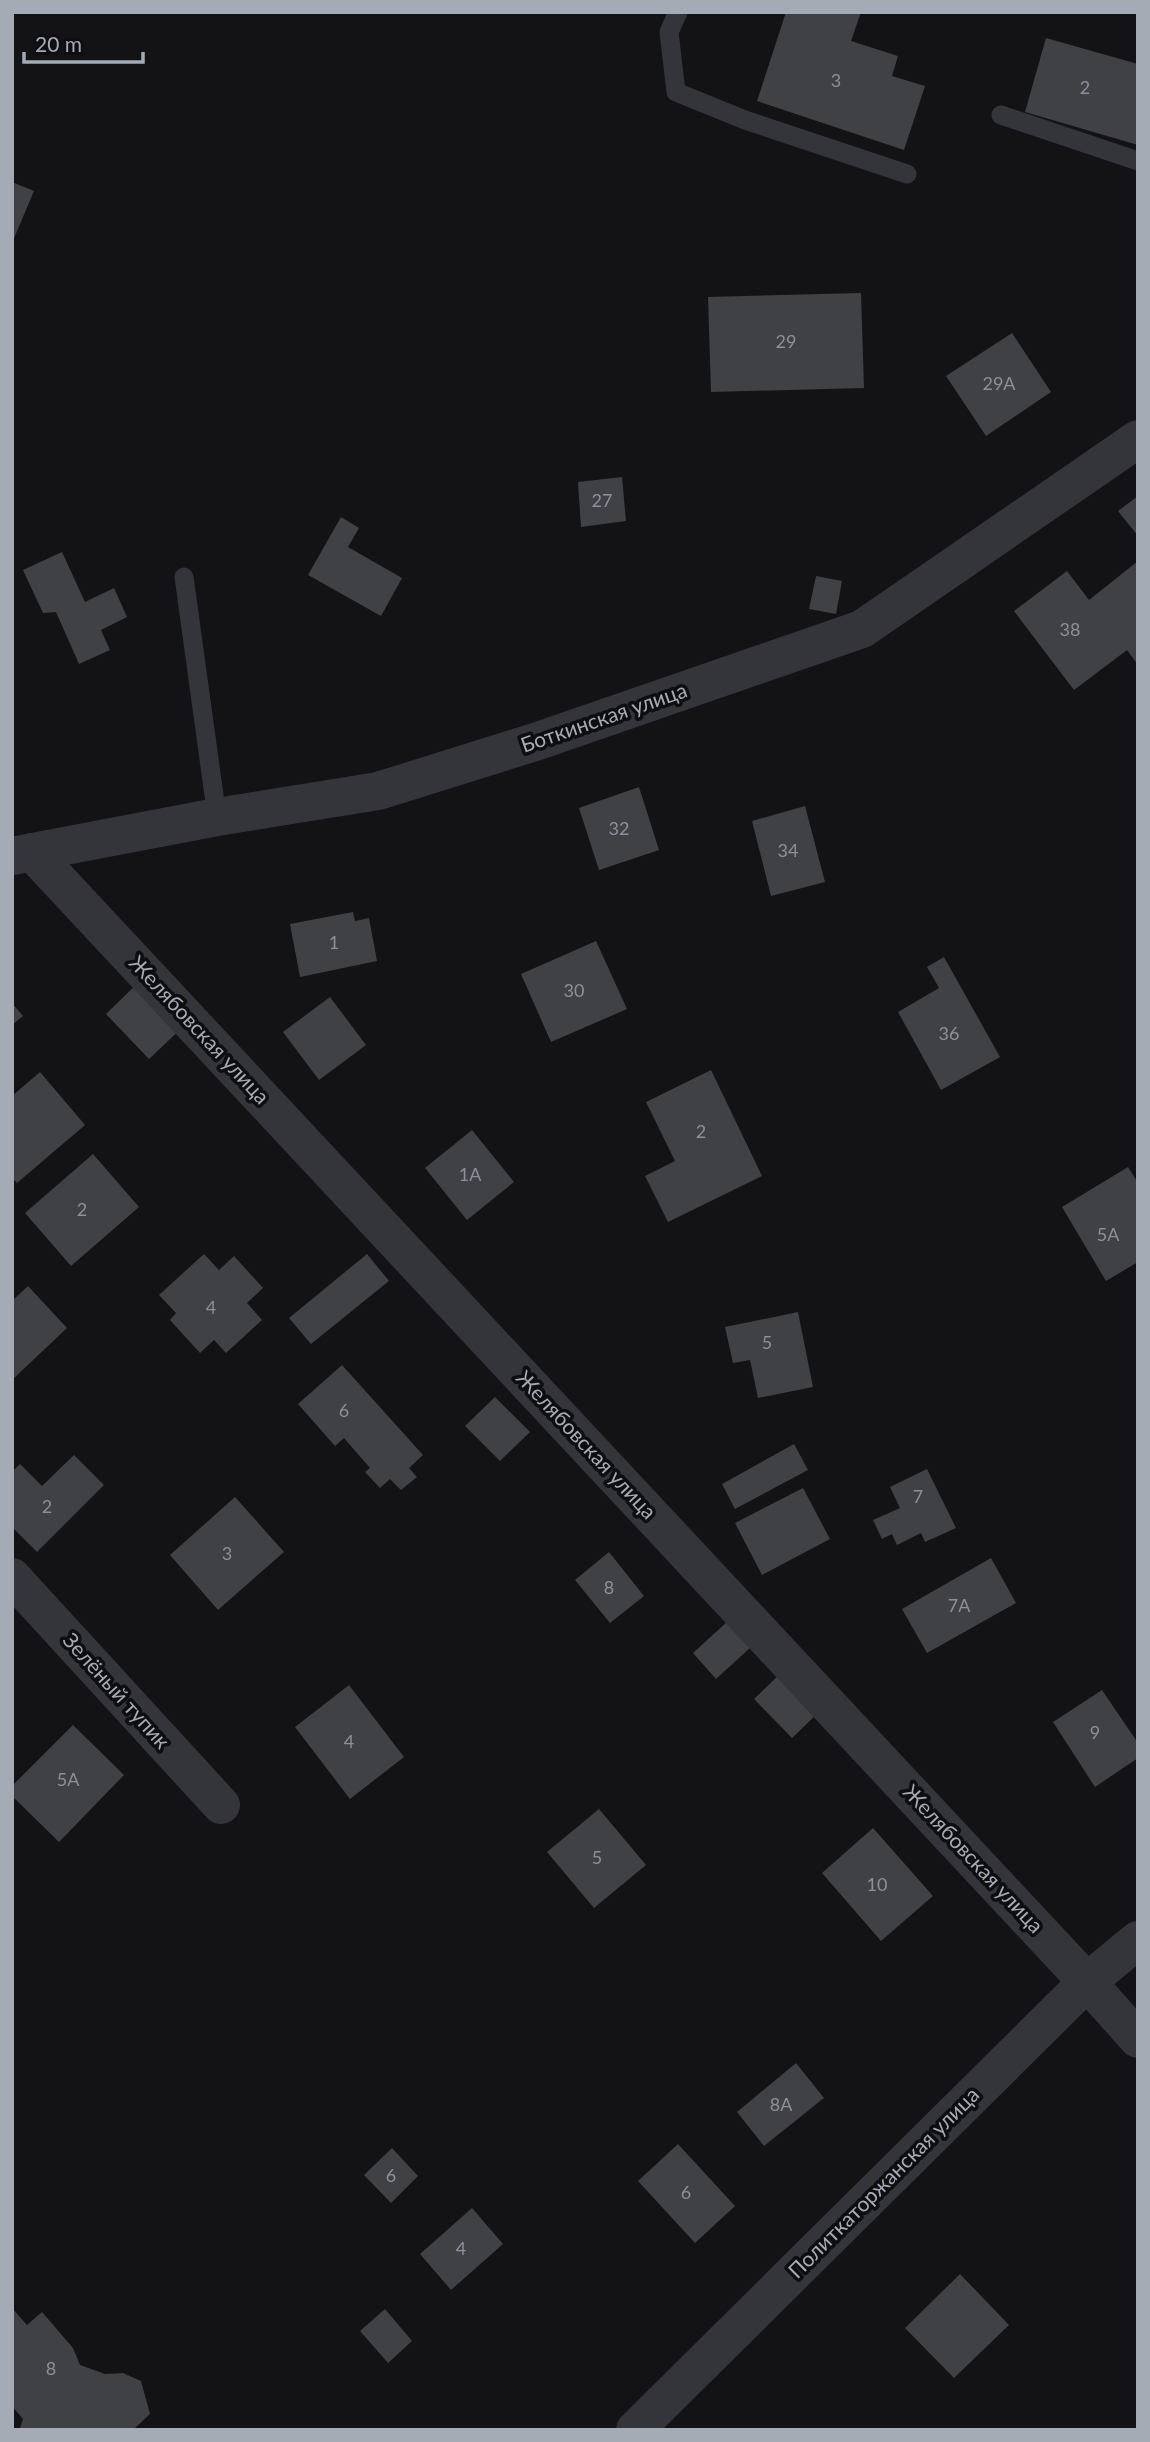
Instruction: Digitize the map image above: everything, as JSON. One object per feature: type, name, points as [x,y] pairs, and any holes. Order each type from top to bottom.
[{"type":"street","name":"Боткинская улица","points":[[22,854],[217,817],[378,791],[538,741],[862,629],[1138,439]]},
{"type":"street","name":"Желябовская улица","points":[[22,854],[1138,2039]]},
{"type":"street","name":"Зелёный тупик","points":[[12,1577],[221,1805]]},
{"type":"street","name":"Политкаторжанская улица","points":[[635,2430],[1087,1982],[1138,1940]]},
{"type":"lane","points":[[678,12],[669,32],[676,92],[745,120],[907,174]]},
{"type":"lane","points":[[1001,115],[1138,161]]},
{"type":"lane","points":[[184,577],[217,817]]},
{"type":"building","points":[[786,12],[861,12],[851,41],[898,56],[892,76],[925,86],[904,150],[757,101]]},
{"type":"building","points":[[1046,38],[1138,64],[1138,145],[1025,112]]},
{"type":"building","points":[[12,182],[34,191],[12,243]]},
{"type":"building","points":[[861,293],[864,388],[711,392],[708,297]]},
{"type":"building","points":[[1012,333],[1051,392],[986,436],[946,376]]},
{"type":"building","points":[[622,477],[626,521],[581,527],[578,482]]},
{"type":"building","points":[[1138,496],[1138,536],[1118,511]]},
{"type":"building","points":[[341,517],[359,528],[348,547],[402,578],[381,616],[308,575]]},
{"type":"building","points":[[62,552],[85,602],[114,588],[127,617],[101,630],[110,650],[79,664],[56,612],[43,613],[23,570]]},
{"type":"building","points":[[1138,561],[1138,665],[1127,650],[1074,690],[1014,611],[1067,571],[1089,600]]},
{"type":"building","points":[[816,576],[842,581],[836,614],[809,609]]},
{"type":"building","points":[[639,787],[659,850],[599,870],[579,808]]},
{"type":"building","points":[[805,806],[825,882],[771,896],[752,821]]},
{"type":"building","points":[[353,912],[355,921],[369,918],[377,961],[300,977],[290,924]]},
{"type":"building","points":[[596,941],[627,1009],[551,1042],[521,974]]},
{"type":"building","points":[[944,957],[1000,1057],[941,1090],[898,1012],[939,988],[927,967]]},
{"type":"building","points":[[142,979],[186,1024],[149,1059],[106,1014]]},
{"type":"building","points":[[330,997],[366,1045],[319,1080],[283,1032]]},
{"type":"building","points":[[12,1003],[23,1016],[12,1025]]},
{"type":"building","points":[[711,1070],[762,1176],[668,1222],[645,1176],[675,1161],[646,1102]]},
{"type":"building","points":[[40,1072],[85,1125],[17,1183],[12,1178],[12,1096]]},
{"type":"building","points":[[472,1130],[514,1182],[467,1220],[425,1168]]},
{"type":"building","points":[[93,1154],[139,1207],[71,1266],[25,1213]]},
{"type":"building","points":[[1128,1167],[1138,1183],[1138,1262],[1106,1281],[1062,1207]]},
{"type":"building","points":[[204,1254],[219,1270],[234,1256],[263,1288],[247,1303],[262,1320],[226,1353],[214,1340],[200,1353],[170,1320],[176,1313],[159,1295]]},
{"type":"building","points":[[367,1254],[389,1281],[311,1344],[289,1318]]},
{"type":"building","points":[[28,1286],[67,1328],[12,1380],[12,1301]]},
{"type":"building","points":[[798,1312],[813,1387],[758,1398],[750,1360],[733,1363],[725,1327]]},
{"type":"building","points":[[342,1365],[423,1455],[409,1468],[417,1477],[401,1490],[390,1479],[380,1488],[365,1472],[370,1468],[344,1438],[335,1446],[298,1404]]},
{"type":"building","points":[[495,1397],[530,1432],[500,1461],[465,1426]]},
{"type":"building","points":[[794,1444],[808,1470],[735,1509],[722,1484]]},
{"type":"building","points":[[74,1455],[104,1485],[37,1552],[12,1527],[12,1472],[20,1464],[42,1486]]},
{"type":"building","points":[[927,1469],[956,1528],[925,1542],[921,1533],[897,1545],[892,1534],[882,1539],[873,1520],[900,1508],[890,1487]]},
{"type":"building","points":[[803,1488],[830,1539],[762,1575],[735,1523]]},
{"type":"building","points":[[235,1497],[284,1552],[218,1610],[170,1555]]},
{"type":"building","points":[[609,1552],[644,1596],[610,1623],[575,1580]]},
{"type":"building","points":[[991,1558],[1016,1603],[927,1653],[902,1609]]},
{"type":"building","points":[[728,1621],[751,1647],[716,1679],[693,1653]]},
{"type":"building","points":[[780,1674],[817,1714],[792,1738],[754,1699]]},
{"type":"building","points":[[349,1685],[404,1757],[350,1799],[295,1727]]},
{"type":"building","points":[[1102,1690],[1138,1743],[1138,1758],[1095,1787],[1053,1722]]},
{"type":"building","points":[[73,1725],[124,1775],[59,1842],[12,1796],[12,1786]]},
{"type":"building","points":[[599,1809],[646,1865],[594,1908],[547,1852]]},
{"type":"building","points":[[873,1828],[933,1896],[881,1941],[822,1873]]},
{"type":"building","points":[[796,2063],[824,2098],[764,2146],[737,2112]]},
{"type":"building","points":[[678,2144],[735,2206],[695,2243],[638,2181]]},
{"type":"building","points":[[392,2148],[418,2176],[391,2203],[364,2175]]},
{"type":"building","points":[[472,2208],[503,2244],[451,2290],[420,2254]]},
{"type":"building","points":[[960,2274],[1009,2325],[954,2378],[905,2328]]},
{"type":"building","points":[[12,2308],[27,2325],[42,2312],[73,2348],[80,2365],[105,2374],[123,2373],[141,2381],[150,2414],[133,2430],[22,2430],[20,2428],[23,2419],[12,2406]]},
{"type":"building","points":[[385,2309],[412,2341],[388,2363],[360,2331]]}]
